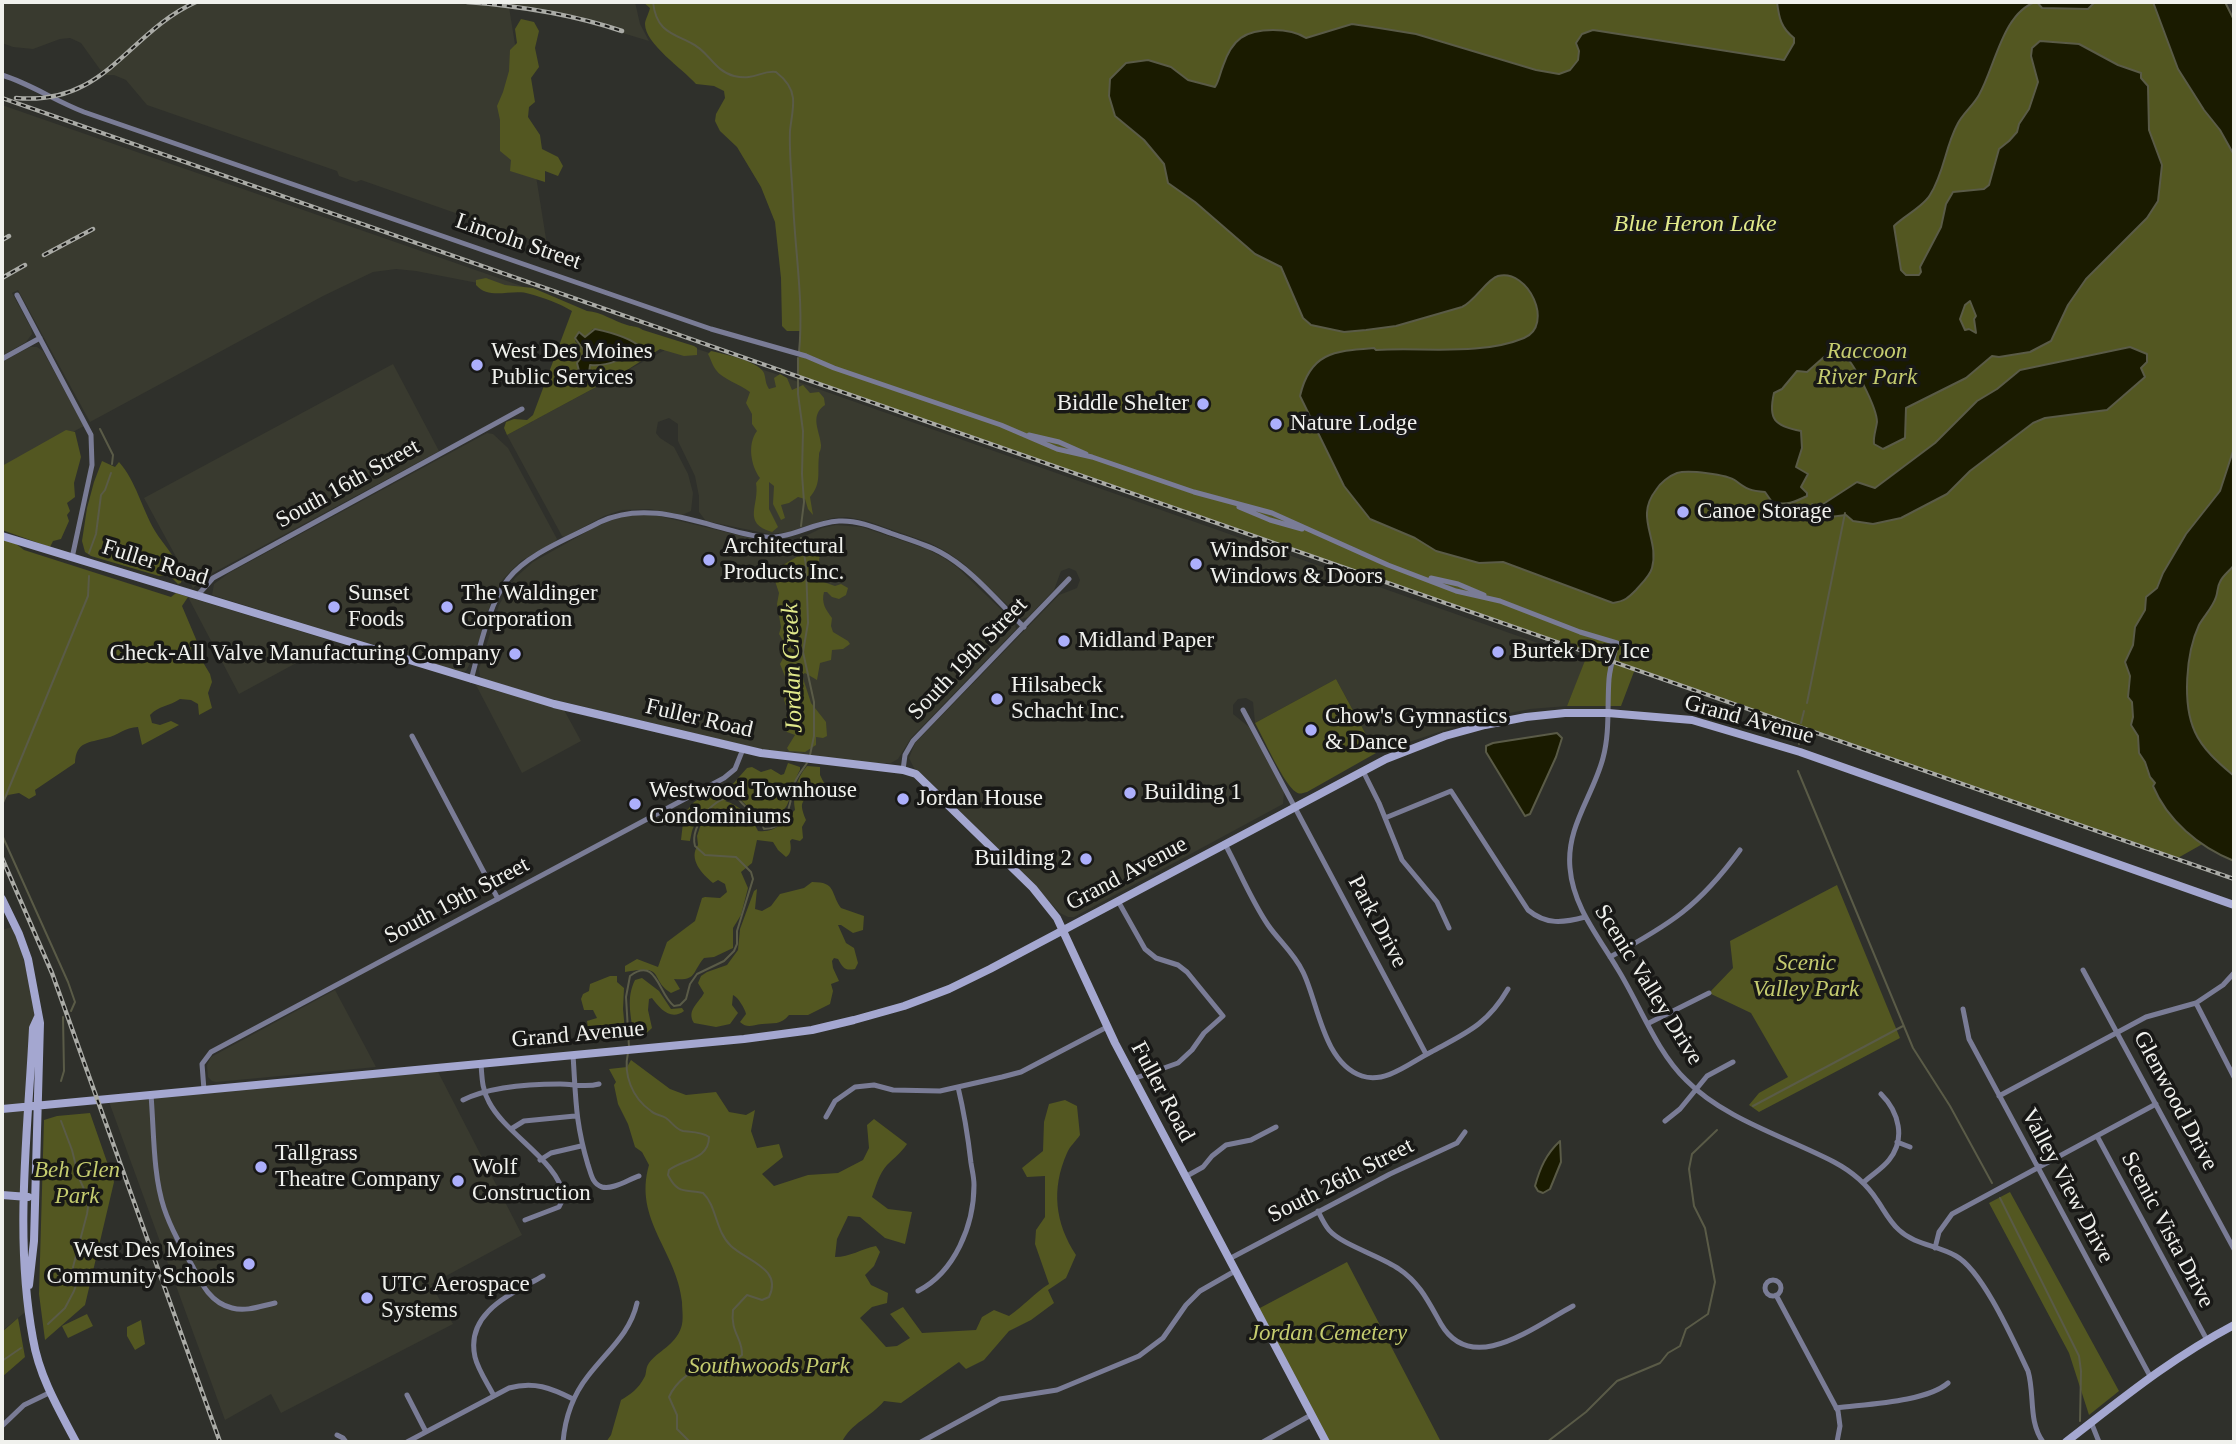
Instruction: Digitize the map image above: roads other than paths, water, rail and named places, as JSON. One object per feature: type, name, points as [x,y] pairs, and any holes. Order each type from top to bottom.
[{"type":"main road","name":"Fuller Road","points":[[2,536],[554,704],[743,749],[916,774],[1033,888],[1050,908],[1133,1079],[1326,1442]]},
{"type":"main road","name":"Grand Avenue","points":[[2,1109],[783,1034],[879,1014],[949,989],[1363,771],[1417,746],[1485,725],[1552,715],[1608,713],[1692,720],[1800,752],[2234,905]]},
{"type":"main road","points":[[2,898],[28,959],[38,1017],[33,1028],[33,1106],[24,1252],[33,1340],[51,1392],[76,1442]]},
{"type":"main road","points":[[2,1197],[29,1197]]},
{"type":"main road","points":[[2066,1442],[2150,1376],[2234,1325]]},
{"type":"street","name":"Lincoln Street","points":[[2,75],[30,85],[65,105],[84,112],[711,329],[792,351],[1026,435],[1057,449],[1092,457],[1219,499],[1272,513],[1456,591],[1500,601],[1580,632],[1617,643],[1609,678],[1608,713]]},
{"type":"street","points":[[17,295],[87,425],[92,444],[92,465],[72,558]]},
{"type":"street","points":[[2,359],[40,338]]},
{"type":"street","name":"South 16th Street","points":[[197,596],[213,578],[522,409]]},
{"type":"street","points":[[471,680],[496,600],[502,587],[517,569],[548,549],[611,517],[638,511],[661,513],[773,538],[831,522],[844,521],[869,526],[929,547],[951,558],[1024,626]]},
{"type":"street","name":"South 19th Street","points":[[902,770],[905,755],[913,741],[1069,579]]},
{"type":"street","name":"Park Drive","points":[[1243,710],[1426,1054]]},
{"type":"street","name":"Scenic Valley Drive","points":[[1608,713],[1604,757],[1576,822],[1569,848],[1572,885],[1585,917],[1669,1060],[1696,1090],[1725,1109],[1833,1161],[1863,1183],[1901,1231],[1916,1242],[1954,1255],[1965,1262],[1978,1277],[2028,1371],[2034,1424],[2043,1442]]},
{"type":"street","points":[[412,736],[498,900]]},
{"type":"street","name":"South 19th Street","points":[[204,1090],[202,1064],[211,1052],[731,774],[743,749]]},
{"type":"street","points":[[1363,771],[1402,860],[1437,902],[1448,928]]},
{"type":"street","points":[[1385,818],[1451,791],[1528,910],[1539,918],[1553,922],[1568,922],[1585,917]]},
{"type":"street","points":[[1225,844],[1268,925],[1292,953],[1303,972],[1320,1023],[1338,1057],[1353,1072],[1372,1078],[1386,1076],[1480,1024],[1493,1012],[1508,989]]},
{"type":"street","points":[[1610,957],[1670,924],[1697,902],[1740,850]]},
{"type":"street","points":[[1118,901],[1145,948],[1156,958],[1178,965],[1223,1016],[1203,1033],[1192,1050],[1178,1063],[1133,1079]]},
{"type":"street","name":"Glenwood Drive","points":[[2083,970],[2234,1249]]},
{"type":"street","points":[[1999,1096],[2146,1017],[2196,1003],[2223,985],[2234,973]]},
{"type":"street","points":[[1649,1023],[1709,993]]},
{"type":"street","points":[[2196,1003],[2234,1077]]},
{"type":"street","name":"Valley View Drive","points":[[1963,1009],[1969,1039],[2150,1376]]},
{"type":"street","points":[[826,1117],[842,1094],[860,1086],[940,1091],[1021,1072],[1107,1027]]},
{"type":"street","points":[[573,1055],[575,1116],[581,1146],[592,1178],[600,1186],[608,1187],[639,1175]]},
{"type":"street","points":[[1665,1121],[1680,1109],[1713,1072],[1733,1062]]},
{"type":"street","points":[[481,1064],[484,1092],[493,1108],[559,1181],[564,1195],[558,1207],[525,1220]]},
{"type":"street","points":[[463,1100],[484,1092],[560,1084],[585,1087],[599,1084]]},
{"type":"street","points":[[918,1291],[943,1273],[967,1229],[974,1182],[965,1115],[958,1087]]},
{"type":"street","points":[[1863,1183],[1889,1160],[1897,1142],[1899,1128],[1895,1113],[1881,1094]]},
{"type":"street","points":[[151,1095],[158,1177],[164,1208],[206,1292],[217,1301],[236,1309],[275,1303]]},
{"type":"street","points":[[1936,1248],[1939,1232],[1952,1214],[2156,1104]]},
{"type":"street","points":[[511,1129],[524,1122],[575,1116]]},
{"type":"street","points":[[1185,1177],[1203,1167],[1226,1145],[1251,1140],[1276,1128]]},
{"type":"street","name":"South 26th Street","points":[[1228,1259],[1390,1174],[1457,1143],[1465,1132]]},
{"type":"street","name":"Scenic Vista Drive","points":[[2096,1136],[2207,1340]]},
{"type":"street","points":[[1897,1142],[1910,1147]]},
{"type":"street","points":[[540,1160],[551,1153],[581,1146]]},
{"type":"street","points":[[1318,1211],[1325,1225],[1334,1234],[1393,1264],[1409,1276],[1428,1299],[1447,1333],[1456,1342],[1466,1346],[1496,1346],[1573,1306]]},
{"type":"street","points":[[921,1442],[1000,1399],[1057,1390],[1139,1356],[1163,1338],[1186,1305],[1200,1291],[1235,1272]]},
{"type":"street","points":[[494,1396],[475,1357],[478,1327],[496,1303],[542,1276]]},
{"type":"street","points":[[1776,1295],[1836,1408],[1840,1426],[1837,1442]]},
{"type":"street","points":[[563,1442],[573,1399],[587,1377],[625,1334],[637,1303]]},
{"type":"street","points":[[1836,1408],[1924,1395],[1940,1390],[1948,1383]]},
{"type":"street","points":[[407,1442],[509,1388],[542,1385],[573,1399]]},
{"type":"street","points":[[2,1426],[24,1405],[51,1392]]},
{"type":"street","points":[[407,1395],[426,1432]]},
{"type":"street","points":[[1263,1442],[1311,1415]]},
{"type":"street","points":[[2091,1422],[2099,1442]]},
{"type":"street","points":[[337,1435],[346,1442]]},
{"type":"water","name":"Blue Heron Lake","points":[[1777,2],[2036,2],[2015,17],[2008,28],[1979,95],[1957,125],[1930,195],[1894,226],[1901,270],[1906,275],[1919,275],[1921,272],[1920,267],[1941,227],[1946,204],[1953,192],[1984,189],[1989,185],[1999,149],[2017,132],[2029,109],[2038,82],[2031,56],[2032,48],[2040,41],[2079,44],[2118,65],[2141,73],[2141,78],[2148,86],[2149,130],[2162,165],[2158,201],[2147,218],[2086,279],[2068,305],[2051,341],[2030,352],[1992,356],[1966,378],[1906,408],[1905,438],[1883,449],[1874,444],[1877,422],[1869,396],[1853,366],[1843,354],[1824,357],[1807,372],[1797,371],[1782,389],[1774,393],[1772,409],[1779,424],[1801,431],[1802,448],[1796,467],[1808,474],[1801,487],[1807,496],[1782,504],[1772,502],[1765,492],[1749,489],[1725,476],[1690,472],[1671,476],[1658,487],[1647,510],[1654,557],[1651,571],[1631,595],[1613,603],[1503,562],[1479,563],[1436,551],[1415,538],[1370,519],[1344,486],[1300,396],[1310,370],[1318,362],[1336,353],[1374,348],[1471,349],[1507,344],[1524,338],[1533,331],[1537,322],[1534,299],[1528,289],[1519,280],[1498,276],[1462,307],[1396,326],[1344,332],[1311,325],[1303,318],[1281,267],[1255,254],[1195,202],[1168,183],[1164,164],[1144,140],[1115,116],[1109,96],[1110,79],[1126,63],[1148,60],[1171,67],[1188,80],[1215,87],[1231,49],[1247,34],[1277,30],[1306,38],[1352,24],[1416,34],[1536,70],[1559,74],[1570,70],[1578,60],[1576,43],[1582,34],[1593,30],[1784,60],[1794,38],[1783,26]],"holes":[[[1970,301],[1976,316],[1976,333],[1965,330],[1960,319],[1965,305]]]},
{"type":"water","points":[[2037,2],[2095,2],[2088,9],[2042,8]]},
{"type":"water","points":[[2153,2],[2225,2],[2234,20],[2234,155],[2178,69]]},
{"type":"water","points":[[595,329],[613,333],[640,347],[616,361],[604,365],[590,365],[589,373],[579,371],[577,363],[585,352],[575,338],[579,332],[585,337]]},
{"type":"water","points":[[2130,347],[2147,354],[2147,362],[2141,368],[2145,377],[2107,410],[2045,418],[2033,423],[1970,471],[1947,494],[1901,518],[1873,524],[1853,521],[1846,515],[1814,519],[1817,508],[1857,482],[1875,488],[1935,443],[1977,401],[2020,370]]},
{"type":"water","points":[[2234,448],[2234,565],[2221,580],[2215,601],[2199,625],[2191,650],[2187,693],[2191,721],[2198,739],[2234,776],[2234,861],[2209,848],[2186,831],[2159,798],[2153,786],[2155,783],[2139,753],[2138,736],[2131,725],[2132,702],[2128,697],[2130,676],[2125,662],[2133,645],[2135,627],[2145,610],[2146,597],[2157,588],[2186,534],[2220,491]]},
{"type":"water","points":[[1557,733],[1562,738],[1556,757],[1530,814],[1525,816],[1486,752],[1486,746]]},
{"type":"water","points":[[1560,1141],[1561,1162],[1550,1189],[1543,1193],[1535,1186],[1537,1179],[1547,1156]]},
{"type":"waterway","name":"Jordan Creek","points":[[653,2],[663,27],[697,47],[721,70],[741,77],[776,72],[791,90],[793,102],[790,148],[800,296],[799,352]]},
{"type":"waterway","name":"Jordan Creek","points":[[798,358],[798,394],[803,431],[804,502],[801,526]]},
{"type":"waterway","points":[[100,429],[113,455],[112,464]]},
{"type":"waterway","points":[[89,553],[96,534],[101,495],[111,473]]},
{"type":"waterway","points":[[1812,504],[1817,508]]},
{"type":"waterway","points":[[1807,703],[1845,513]]},
{"type":"waterway","name":"Jordan Creek","points":[[801,538],[806,565],[808,623],[803,652],[814,702],[814,736],[810,755]]},
{"type":"waterway","points":[[2,805],[88,596],[89,576]]},
{"type":"waterway","points":[[1801,723],[1804,711]]},
{"type":"waterway","points":[[1799,731],[1799,744]]},
{"type":"waterway","name":"Jordan Creek","points":[[629,1047],[626,997],[630,976],[639,971],[652,974],[674,1006],[680,1005],[686,999],[690,984],[697,974],[724,961],[737,944],[737,931],[753,879],[751,872],[736,857],[705,855],[695,846],[694,838],[700,821],[713,805],[729,797],[737,797],[759,819],[764,829],[773,828],[784,819],[795,782],[807,763]]},
{"type":"waterway","points":[[1798,771],[1913,1048],[1950,1106],[1992,1183]]},
{"type":"waterway","points":[[2,835],[68,982],[75,1002],[71,1011]]},
{"type":"waterway","points":[[61,1081],[64,1071],[63,1017]]},
{"type":"waterway","points":[[1753,1106],[1903,1026]]},
{"type":"waterway","name":"Jordan Creek","points":[[628,1053],[628,1077],[644,1106],[666,1118],[680,1130],[709,1137],[708,1145],[700,1155],[675,1166],[669,1170],[668,1175],[675,1186],[682,1190],[703,1193],[708,1198],[726,1240],[761,1267],[771,1279],[769,1297],[762,1300],[747,1295],[733,1310],[733,1324],[741,1344],[742,1355],[734,1360],[697,1369],[686,1376],[669,1397],[677,1415],[677,1429],[690,1442]]},
{"type":"waterway","points":[[48,1324],[65,1308],[76,1285],[73,1267],[89,1200],[61,1121]]},
{"type":"waterway","points":[[1547,1442],[1586,1412],[1617,1381],[1660,1363],[1668,1353],[1680,1346],[1686,1329],[1708,1314],[1715,1282],[1705,1228],[1694,1206],[1689,1169],[1692,1154],[1717,1130]]},
{"type":"waterway","points":[[2000,1198],[2079,1356],[2080,1421]]},
{"type":"waterway","points":[[2,1361],[21,1348]]},
{"type":"railway","points":[[16,98],[47,97],[72,91],[114,65],[172,15],[196,2]]},
{"type":"railway","points":[[467,2],[546,12],[622,31]]},
{"type":"railway","points":[[2,98],[2234,879]]},
{"type":"railway","points":[[44,255],[93,229]]},
{"type":"railway","points":[[2,240],[9,236]]},
{"type":"railway","points":[[2,278],[25,265]]},
{"type":"railway","points":[[2,858],[52,973],[220,1442]]},
{"type":"place","name":"West Des Moines Public Services","points":[[477,365]]},
{"type":"place","name":"Biddle Shelter","points":[[1203,404]]},
{"type":"place","name":"Nature Lodge","points":[[1276,424]]},
{"type":"place","name":"Canoe Storage","points":[[1683,512]]},
{"type":"place","name":"Architectural Products Inc.","points":[[709,560]]},
{"type":"place","name":"Windsor Windows & Doors","points":[[1196,564]]},
{"type":"place","name":"Sunset Foods","points":[[334,607]]},
{"type":"place","name":"The Waldinger Corporation","points":[[447,607]]},
{"type":"place","name":"Midland Paper","points":[[1064,641]]},
{"type":"place","name":"Burtek Dry Ice","points":[[1498,652]]},
{"type":"place","name":"Check-All Valve Manufacturing Company","points":[[515,654]]},
{"type":"place","name":"Hilsabeck Schacht Inc.","points":[[997,699]]},
{"type":"place","name":"Chow's Gymnastics & Dance","points":[[1311,730]]},
{"type":"place","name":"Building 1","points":[[1130,793]]},
{"type":"place","name":"Jordan House","points":[[903,799]]},
{"type":"place","name":"Westwood Townhouse Condominiums","points":[[635,804]]},
{"type":"place","name":"Building 2","points":[[1086,859]]},
{"type":"place","name":"Tallgrass Theatre Company","points":[[261,1167]]},
{"type":"place","name":"Wolf Construction","points":[[458,1181]]},
{"type":"place","name":"West Des Moines Community Schools","points":[[249,1264]]},
{"type":"place","name":"UTC Aerospace Systems","points":[[367,1298]]},
{"type":"park label","name":"Raccoon River Park","points":[[1867,365]]},
{"type":"park label","name":"Scenic Valley Park","points":[[1806,977]]},
{"type":"park label","name":"Beh Glen Park","points":[[77,1184]]},
{"type":"park label","name":"Jordan Cemetery","points":[[1328,1334]]},
{"type":"park label","name":"Southwoods Park","points":[[769,1367]]}]
